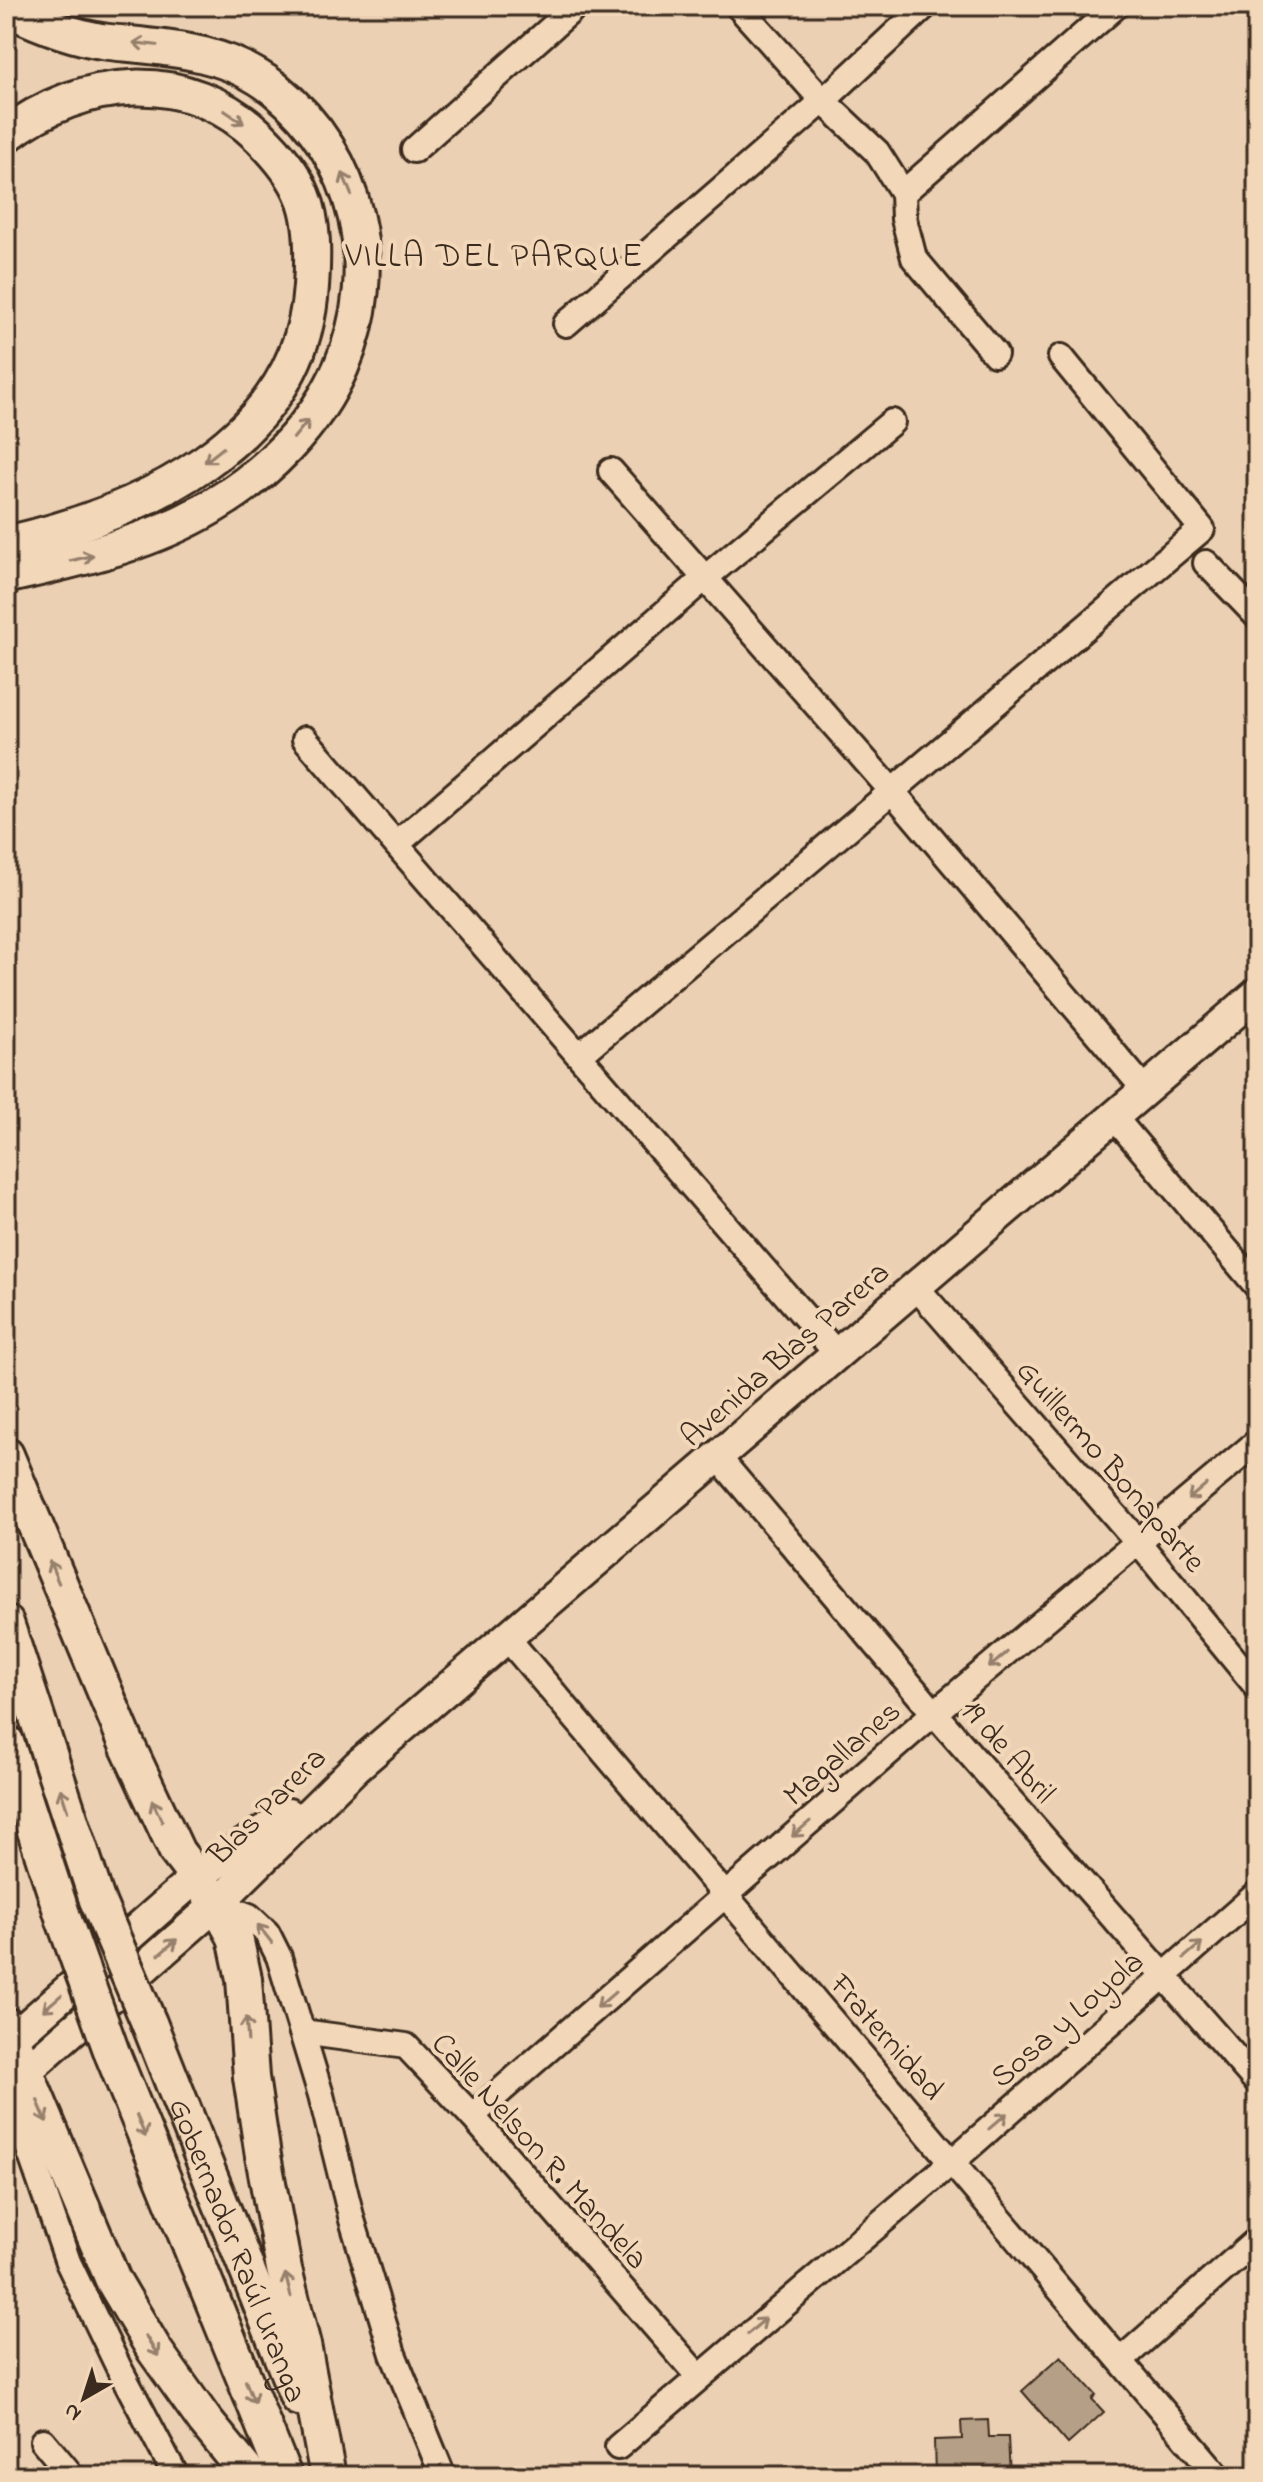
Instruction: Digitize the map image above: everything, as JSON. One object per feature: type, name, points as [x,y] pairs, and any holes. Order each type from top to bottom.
[{"type":"highway","points":[[6,8],[33,20],[107,42],[172,47],[207,54],[241,68],[273,87],[301,112],[325,142],[341,169],[352,199],[361,262],[355,316],[341,366],[307,422],[282,451],[246,483],[173,528],[134,543],[6,576]]},
{"type":"highway","points":[[6,135],[47,109],[106,89],[170,89],[197,96],[249,126],[290,171],[304,197],[312,269],[310,307],[302,343],[272,398],[213,457],[152,496],[102,517],[6,544]]},
{"type":"highway","points":[[6,1455],[128,1747],[177,1852],[217,1904],[235,1937],[244,1979],[251,2077],[263,2156],[328,2474]]},
{"type":"highway","name":"Gobernador Raúl Uranga","points":[[6,1623],[97,1900],[328,2474]]},
{"type":"highway","name":"Gobernador Raúl Uranga","points":[[6,1742],[64,1920],[112,2053],[284,2476]]},
{"type":"highway","points":[[10,2059],[113,2280],[155,2351],[205,2421],[250,2476]]},
{"type":"main road","name":"Avenida Blas Parera","points":[[357,1766],[1257,994]]},
{"type":"main road","name":"Blas Parera","points":[[10,2059],[195,1878],[357,1766]]},
{"type":"main road","name":"Blas Parera","points":[[10,2059],[217,1904],[357,1766]]},
{"type":"street","points":[[414,150],[576,6]]},
{"type":"street","points":[[738,6],[823,101],[877,152],[903,193],[904,219],[914,258],[995,354]]},
{"type":"street","points":[[566,324],[823,101],[925,6]]},
{"type":"street","points":[[903,193],[1116,6]]},
{"type":"street","points":[[580,1055],[1202,529],[1061,357]]},
{"type":"street","points":[[397,844],[705,578],[892,422]]},
{"type":"street","points":[[611,471],[892,791],[1145,1090]]},
{"type":"street","points":[[1206,563],[1257,616]]},
{"type":"street","points":[[305,739],[837,1354]]},
{"type":"street","points":[[1114,1117],[1257,1286]]},
{"type":"street","name":"Guillermo Bonaparte","points":[[916,1287],[1138,1542],[1257,1687]]},
{"type":"street","name":"Magallanes","points":[[472,2116],[934,1713],[1257,1442]]},
{"type":"street","name":"19 de Abril","points":[[718,1457],[934,1713],[1257,2082]]},
{"type":"street","name":"Fraternidad","points":[[508,1639],[1218,2476]]},
{"type":"street","name":"Sosa y Loyola","points":[[618,2447],[953,2161],[1257,1894]]},
{"type":"street","points":[[217,1904],[249,1916],[267,1933],[279,1957],[321,2095],[352,2220],[393,2354],[443,2476]]},
{"type":"street","name":"Calle Nelson R. Mandela","points":[[302,2032],[406,2046],[472,2116],[698,2376]]},
{"type":"street","points":[[10,2059],[68,2262],[176,2476]]},
{"type":"street","points":[[1121,2360],[1257,2240]]},
{"type":"street","points":[[43,2441],[72,2476]]},
{"type":"building","points":[[1061,2356],[1096,2395],[1092,2399],[1104,2412],[1068,2444],[1022,2391]]},
{"type":"building","points":[[988,2420],[989,2437],[1008,2437],[1010,2476],[935,2476],[934,2440],[962,2439],[961,2421]]},
{"type":"district","name":"VILLA DEL PARQUE","points":[[495,254]]}]
